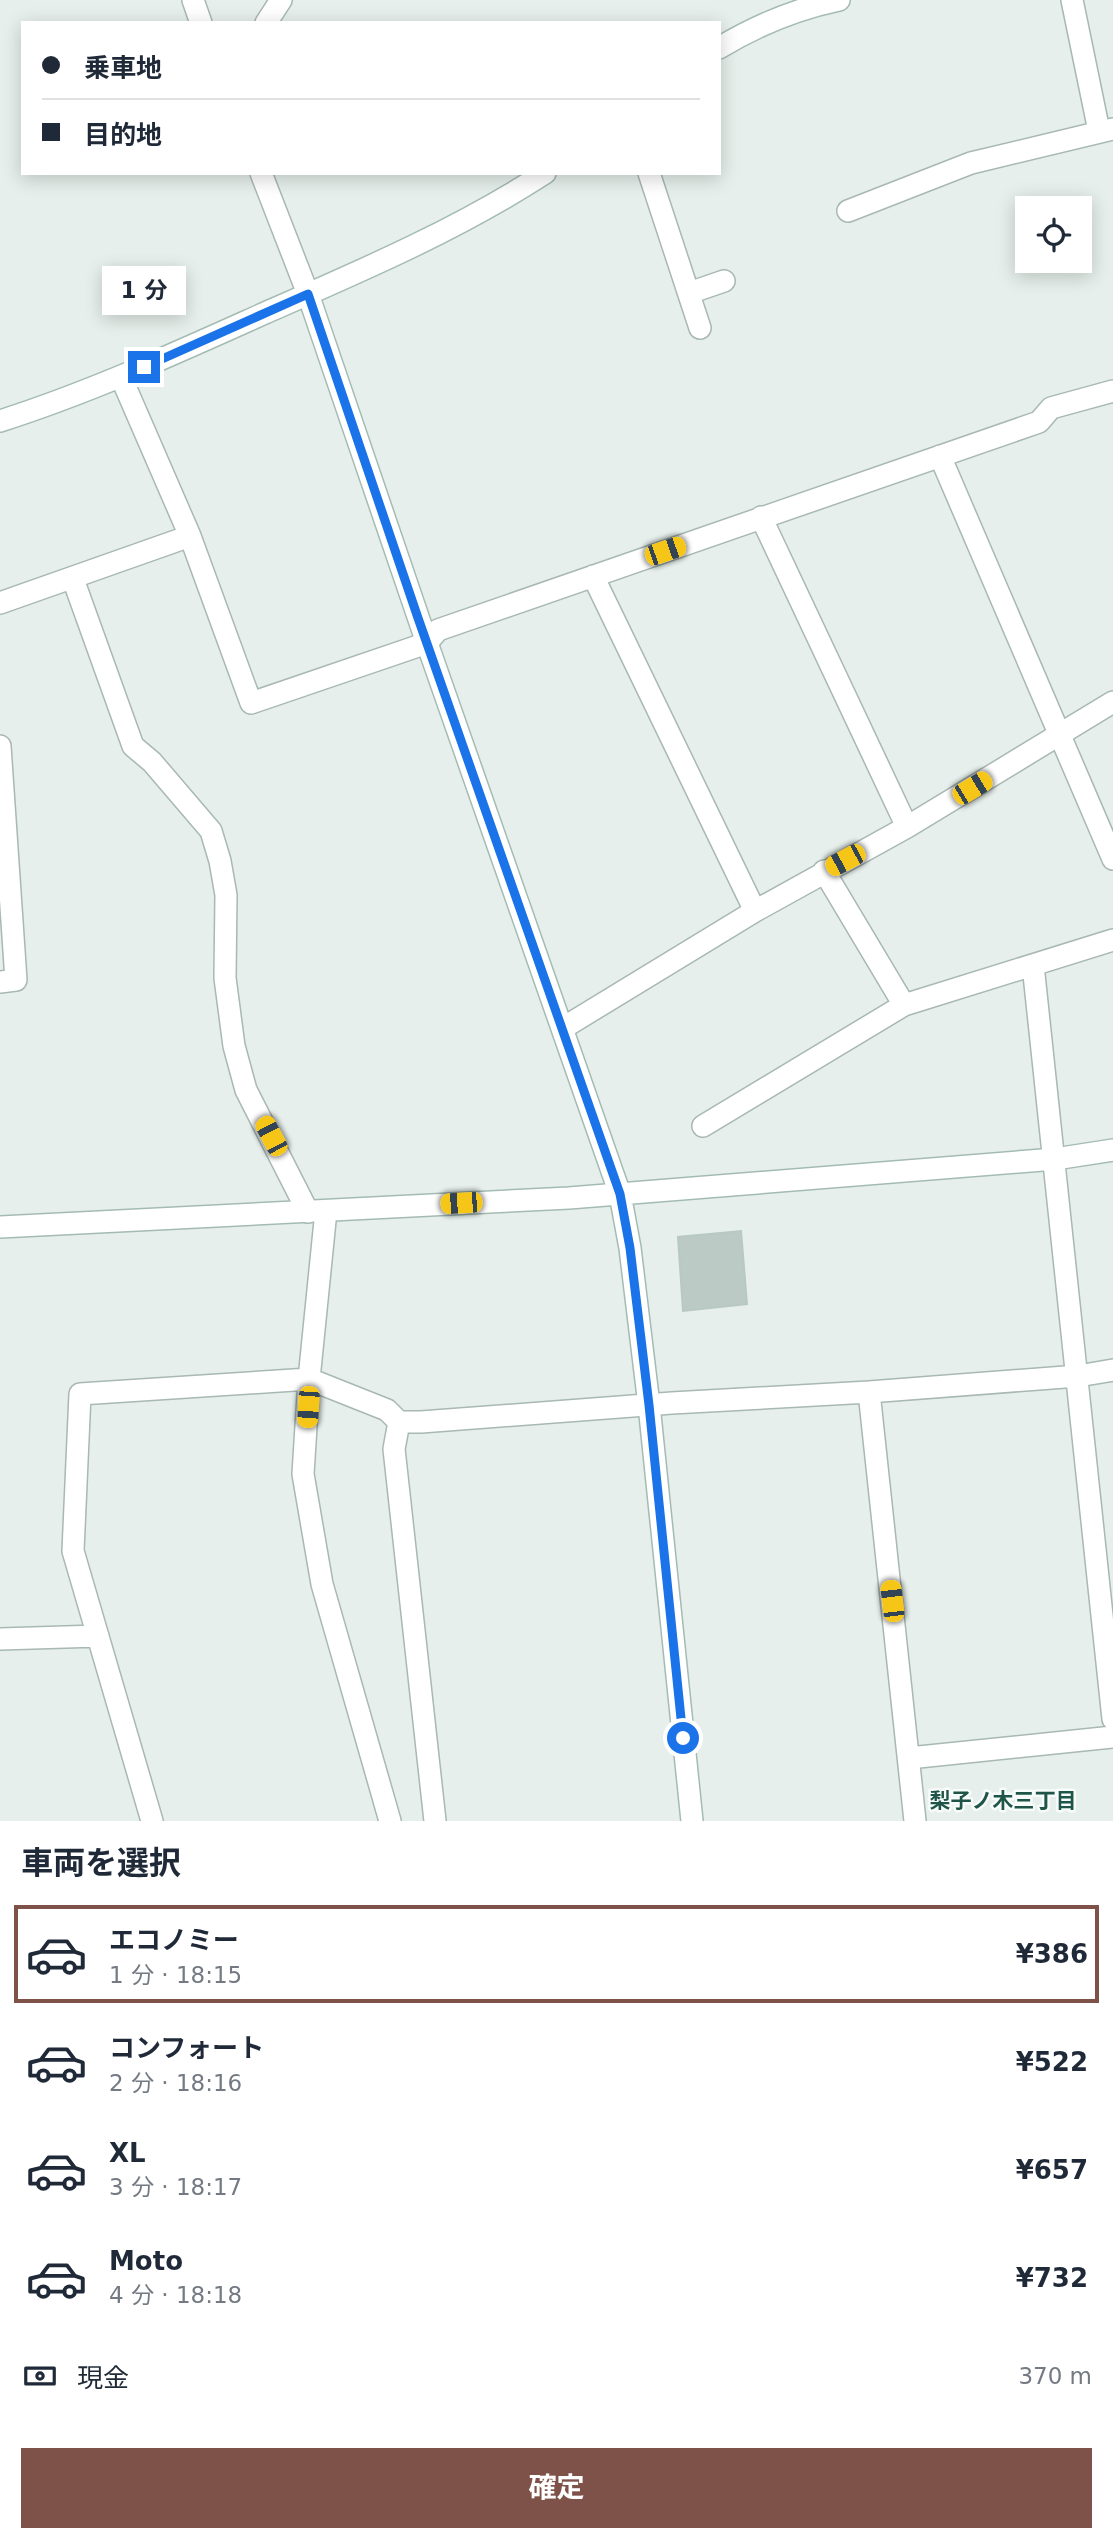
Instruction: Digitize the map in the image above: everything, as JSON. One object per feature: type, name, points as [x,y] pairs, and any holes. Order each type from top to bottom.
[{"type":"street","points":[[192,0],[200,21]]},
{"type":"street","points":[[267,21],[281,0]]},
{"type":"street","points":[[721,47],[784,15],[839,0]]},
{"type":"street","points":[[848,211],[971,163],[1106,130],[1072,0]]},
{"type":"street","points":[[262,175],[308,294],[620,1194],[630,1248],[649,1405],[692,1821]]},
{"type":"street","points":[[0,421],[121,377],[308,294],[468,220],[542,175]]},
{"type":"street","points":[[650,175],[700,328]]},
{"type":"street","points":[[689,293],[724,281]]},
{"type":"street","points":[[121,377],[190,536],[251,703],[427,643],[438,630],[1039,422],[1051,408],[1113,391]]},
{"type":"street","points":[[940,456],[1113,859]]},
{"type":"street","points":[[761,517],[907,827]]},
{"type":"street","points":[[0,603],[190,536]]},
{"type":"street","points":[[593,576],[755,911]]},
{"type":"street","points":[[73,579],[133,746],[152,762],[211,831],[226,895],[225,978],[234,1046],[246,1090],[317,1211],[303,1474],[321,1584],[390,1821]]},
{"type":"street","points":[[563,1028],[755,911],[907,827],[1113,702]]},
{"type":"street","points":[[0,746],[16,981],[0,982]]},
{"type":"street","points":[[824,871],[904,1005]]},
{"type":"street","points":[[702,1126],[904,1005],[1113,940]]},
{"type":"street","points":[[1033,965],[1113,1719]]},
{"type":"street","points":[[0,1227],[620,1194],[1055,1159],[1113,1150]]},
{"type":"street","points":[[152,1821],[73,1551],[80,1394],[309,1379],[387,1410],[399,1422],[869,1392],[1078,1376],[1113,1370]]},
{"type":"street","points":[[869,1392],[915,1821]]},
{"type":"street","points":[[399,1422],[394,1450],[435,1821]]},
{"type":"street","points":[[0,1639],[98,1636]]},
{"type":"street","points":[[909,1758],[1113,1737]]},
{"type":"building","points":[[741,1231],[747,1304],[683,1311],[678,1237]]},
{"type":"district","name":"梨子ノ木三丁目","points":[[1003,1801]]},
{"type":"route","points":[[144,367],[308,294],[418,618],[620,1194],[630,1248],[649,1405],[683,1738]]}]
